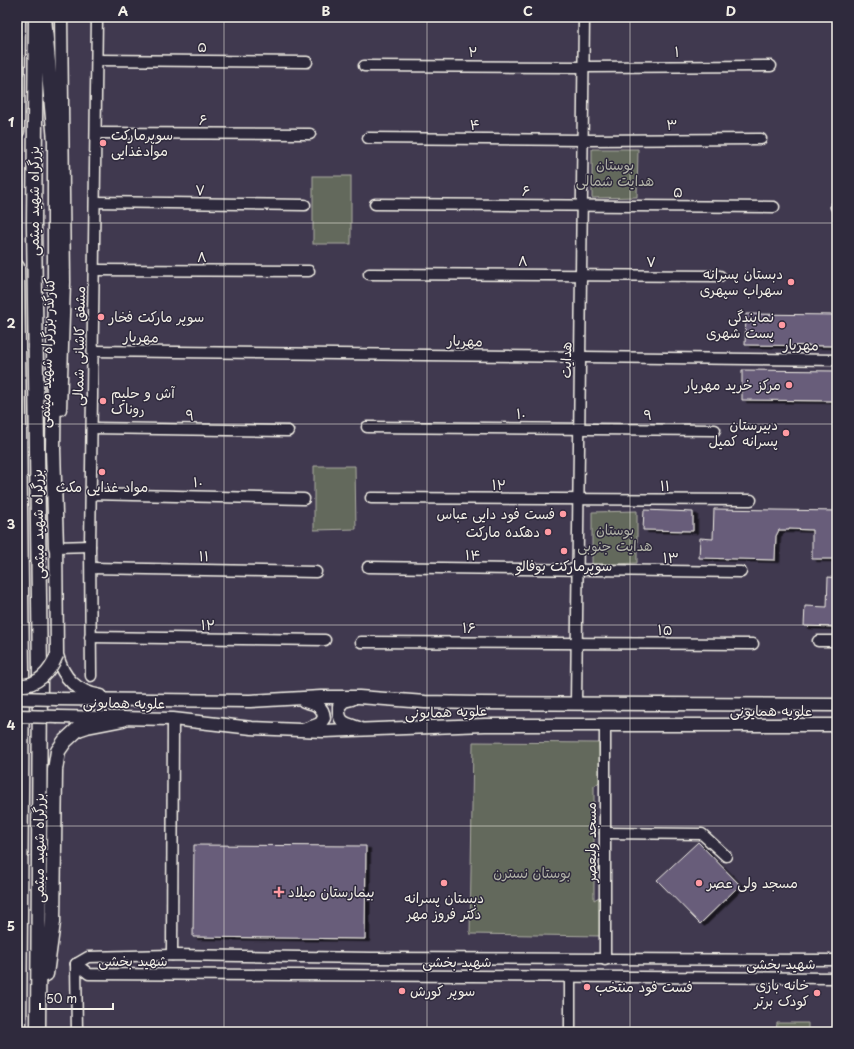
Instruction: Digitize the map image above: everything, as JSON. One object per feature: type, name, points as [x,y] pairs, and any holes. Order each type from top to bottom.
[{"type":"highway","name":"بزرگراه شهید میثمی","points":[[17,131],[18,17]]},
{"type":"highway","name":"بزرگراه شهید میثمی","points":[[36,17],[34,224],[40,673],[38,1031]]},
{"type":"highway","points":[[44,17],[55,141],[53,449],[56,547]]},
{"type":"highway","name":"بزرگراه شهید میثمی","points":[[17,268],[22,670],[19,1031]]},
{"type":"highway","points":[[38,1031],[53,922],[55,770],[58,751],[65,741],[78,729],[123,719]]},
{"type":"highway","points":[[17,1000],[19,1031]]},
{"type":"main road","name":"کنارگذر بزرگراه شهید میثمی","points":[[57,655],[56,547],[64,282],[61,17]]},
{"type":"main road","points":[[17,685],[33,683],[44,676],[52,667],[57,655]]},
{"type":"main road","points":[[57,655],[60,668],[67,679],[78,687],[94,695],[126,700]]},
{"type":"main road","points":[[359,697],[344,701],[339,706],[338,716],[342,721],[348,724],[368,730]]},
{"type":"main road","name":"علویه همایونی","points":[[17,698],[250,701],[359,697],[463,703],[837,704]]},
{"type":"main road","points":[[297,699],[319,706],[323,712],[324,718],[320,724],[316,726],[299,730]]},
{"type":"main road","name":"علویه همایونی","points":[[17,716],[173,719],[252,728],[299,730],[368,730],[485,725],[837,726]]},
{"type":"street","name":"مشفق کاشانی شمالی","points":[[91,676],[90,546],[97,17]]},
{"type":"street","name":"هدایت","points":[[576,703],[584,17]]},
{"type":"street","name":"۵","points":[[97,60],[307,62]]},
{"type":"street","name":"۲","points":[[364,66],[583,67]]},
{"type":"street","name":"۱","points":[[583,67],[771,66]]},
{"type":"street","name":"۶","points":[[96,133],[310,134]]},
{"type":"street","name":"۴","points":[[368,138],[583,140]]},
{"type":"street","name":"۳","points":[[583,140],[761,139]]},
{"type":"street","name":"۷","points":[[95,202],[305,205]]},
{"type":"street","name":"۶","points":[[375,204],[582,205]]},
{"type":"street","name":"۵","points":[[582,205],[774,207]]},
{"type":"street","name":"۸","points":[[94,270],[309,271]]},
{"type":"street","name":"۸","points":[[369,274],[581,275]]},
{"type":"street","name":"۷","points":[[581,275],[720,276]]},
{"type":"street","name":"مهریار","points":[[93,351],[837,360]]},
{"type":"street","name":"۱۰","points":[[367,427],[580,429]]},
{"type":"street","name":"۹","points":[[92,428],[288,431]]},
{"type":"street","name":"۹","points":[[580,429],[715,430]]},
{"type":"street","name":"۱۰","points":[[91,494],[304,499]]},
{"type":"street","name":"۱۲","points":[[371,498],[579,500]]},
{"type":"street","name":"۱۱","points":[[579,500],[751,500]]},
{"type":"street","points":[[56,547],[90,546]]},
{"type":"street","name":"۱۴","points":[[368,567],[578,571]]},
{"type":"street","name":"۱۱","points":[[91,568],[316,572]]},
{"type":"street","name":"۱۳","points":[[578,571],[741,572]]},
{"type":"street","name":"۱۲","points":[[90,638],[325,640]]},
{"type":"street","points":[[818,641],[837,641]]},
{"type":"street","name":"۱۶","points":[[361,642],[576,643]]},
{"type":"street","name":"۱۵","points":[[576,643],[753,644]]},
{"type":"street","points":[[172,955],[173,719]]},
{"type":"street","name":"مسجد ولیعصر","points":[[605,725],[605,960]]},
{"type":"street","points":[[605,833],[702,834],[726,856]]},
{"type":"street","name":"شهید بخشی","points":[[837,960],[605,960],[172,955],[88,957],[76,964],[89,974],[837,978]]},
{"type":"street","points":[[371,958],[371,976]]},
{"type":"street","points":[[392,958],[392,976]]},
{"type":"street","points":[[796,978],[797,960]]},
{"type":"street","points":[[76,964],[76,1032]]},
{"type":"street","points":[[570,977],[570,1032]]},
{"type":"green space","name":"بوستان هدایت شمالی","points":[[592,149],[638,149],[637,197],[592,198]]},
{"type":"green space","points":[[313,176],[351,176],[351,244],[313,244]]},
{"type":"green space","points":[[314,466],[355,466],[356,529],[314,530]]},
{"type":"green space","name":"بوستان هدایت جنوبی","points":[[637,511],[637,563],[592,565],[592,512]]},
{"type":"green space","name":"بوستان نسترن","points":[[473,742],[599,743],[602,780],[594,786],[594,900],[601,896],[600,936],[470,934]]},
{"type":"green space","points":[[777,1023],[808,1023],[808,1032],[776,1032]]},
{"type":"building","name":"مرکز خرید مهریار","points":[[746,314],[837,315],[837,346],[745,345]]},
{"type":"building","name":"مرکز خرید مهریار","points":[[742,370],[837,371],[837,401],[742,400]]},
{"type":"building","points":[[714,509],[837,511],[837,559],[812,559],[812,530],[789,529],[779,530],[776,536],[775,560],[699,558],[700,538],[713,539]]},
{"type":"building","points":[[644,510],[693,512],[693,531],[643,530]]},
{"type":"building","points":[[828,577],[837,578],[837,627],[804,626],[805,606],[827,607]]},
{"type":"building","name":"مسجد ولی عصر","points":[[698,842],[740,885],[700,924],[657,880]]},
{"type":"building","name":"بیمارستان میلاد","points":[[194,845],[366,846],[365,939],[193,937]]},
{"type":"place","name":"سوپرمارکت موادغذایی","points":[[103,143]]},
{"type":"place","name":"دبستان پسرانه سهراب سپهری","points":[[791,282]]},
{"type":"place","name":"سوپر مارکت فخار","points":[[101,317]]},
{"type":"place","name":"نمایندگی پست شهری","points":[[782,325]]},
{"type":"place","name":"مرکز خرید مهریار","points":[[789,385]]},
{"type":"place","name":"آش و حلیم روناک","points":[[103,401]]},
{"type":"place","name":"دبیرستان پسرانه کمیل","points":[[786,433]]},
{"type":"place","name":"مواد غذایی مکث","points":[[102,472]]},
{"type":"place","name":"فست فود دایی عباس","points":[[563,514]]},
{"type":"place","name":"دهکده مارکت","points":[[548,532]]},
{"type":"place","name":"سوپرمارکت بوفالو","points":[[564,551]]},
{"type":"place","name":"دبستان پسرانه دکتر فروز مهر","points":[[444,883]]},
{"type":"place","name":"مسجد ولی عصر","points":[[699,883]]},
{"type":"place","name":"بیمارستان میلاد","points":[[279,892]]},
{"type":"place","name":"فست فود منتخب","points":[[587,987]]},
{"type":"place","name":"سوپر کورش","points":[[402,991]]},
{"type":"place","name":"خانه بازی کودک برتر","points":[[817,993]]}]
